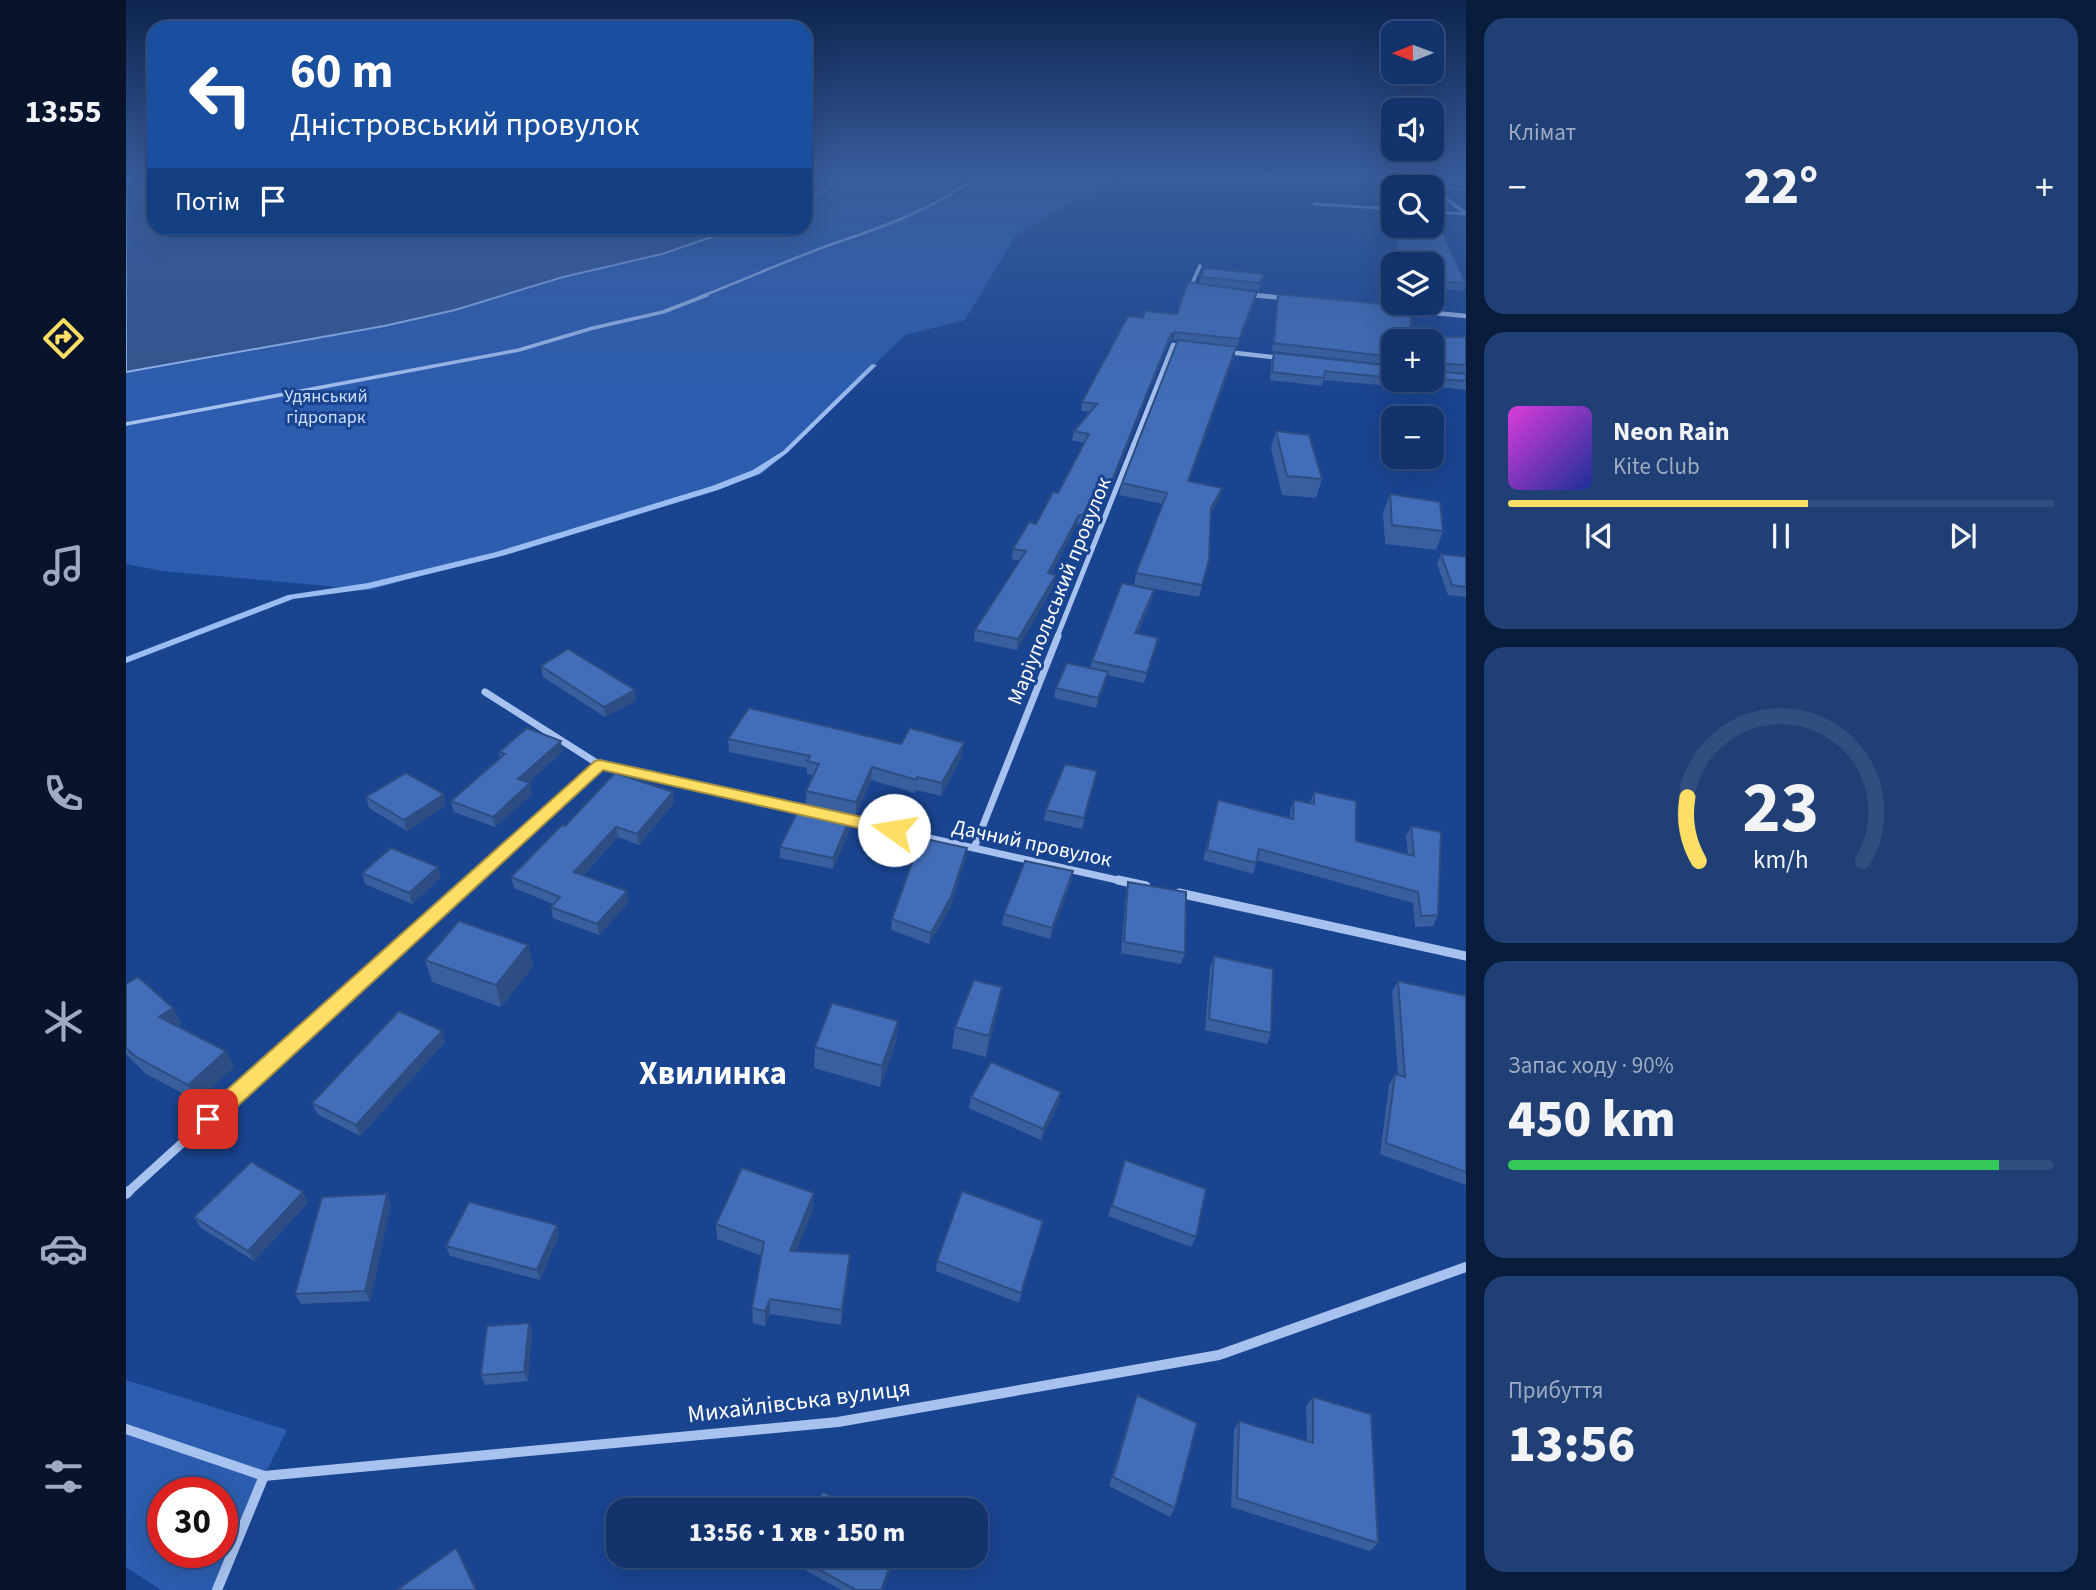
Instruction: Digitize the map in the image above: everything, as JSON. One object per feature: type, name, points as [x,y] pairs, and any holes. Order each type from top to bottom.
[{"type":"street","points":[[1200,266],[1190,288],[1203,289]]},
{"type":"street","points":[[1245,294],[1286,298]]},
{"type":"street","points":[[1444,314],[1466,316]]},
{"type":"street","name":"Маріупольський провулок","points":[[974,848],[1173,345],[1187,347]]},
{"type":"street","points":[[1214,350],[1283,358]]},
{"type":"street","points":[[485,692],[600,765],[814,812]]},
{"type":"street","points":[[126,1194],[600,765]]},
{"type":"street","name":"Дачний провулок","points":[[841,818],[1161,889]]},
{"type":"street","points":[[1174,892],[1466,956]]},
{"type":"street","name":"Михайлівська вулиця","points":[[126,1429],[264,1476],[865,1417],[1219,1355],[1466,1267]]},
{"type":"street","points":[[217,1590],[264,1476]]},
{"type":"lane","points":[[126,424],[519,350],[593,328],[663,312],[813,252]]},
{"type":"green space","name":"Удянський гідропарк","points":[[126,252],[1006,252],[965,320],[905,335],[762,474],[371,590],[163,571],[126,564]]},
{"type":"green space","points":[[126,1380],[287,1430],[238,1538],[238,1477],[147,1477],[147,1568],[225,1568],[216,1590],[161,1590],[126,1567]]},
{"type":"shaded area","points":[[126,252],[667,252],[563,277],[455,310],[384,326],[126,372]]},
{"type":"building","points":[[1444,252],[1452,252],[1466,284],[1444,281]]},
{"type":"building","points":[[1205,268],[1264,274],[1260,283],[1201,277]]},
{"type":"building","points":[[1188,282],[1257,292],[1239,339],[1175,332],[1171,334],[1111,483],[1100,480],[1083,515],[1079,515],[1048,573],[1056,575],[1018,639],[975,630],[1026,551],[1013,549],[1029,522],[1036,524],[1053,492],[1058,493],[1089,434],[1074,431],[1097,404],[1082,402],[1128,316],[1143,318],[1145,311],[1177,314]]},
{"type":"building","points":[[1278,294],[1381,304],[1381,315],[1411,315],[1410,329],[1381,329],[1381,356],[1274,343]]},
{"type":"building","points":[[1444,337],[1466,337],[1466,365],[1444,364]]},
{"type":"building","points":[[1178,340],[1236,347],[1188,481],[1222,488],[1211,508],[1209,560],[1202,585],[1136,573],[1167,493],[1122,483]]},
{"type":"building","points":[[1274,353],[1381,365],[1381,377],[1325,371],[1324,378],[1272,372]]},
{"type":"building","points":[[1444,372],[1466,374],[1466,381],[1444,379]]},
{"type":"building","points":[[1276,431],[1309,435],[1322,479],[1287,476]]},
{"type":"building","points":[[1390,494],[1440,502],[1443,531],[1392,525]]},
{"type":"building","points":[[1441,554],[1466,557],[1466,587],[1452,585]]},
{"type":"building","points":[[1122,583],[1154,590],[1135,633],[1158,638],[1147,673],[1092,661]]},
{"type":"building","points":[[568,649],[635,690],[604,707],[541,666]]},
{"type":"building","points":[[1067,663],[1108,672],[1098,698],[1056,688]]},
{"type":"building","points":[[749,708],[901,744],[910,728],[964,743],[942,783],[917,777],[917,780],[872,767],[856,802],[806,791],[819,764],[807,761],[810,756],[728,739]]},
{"type":"building","points":[[527,728],[561,741],[518,779],[530,783],[493,817],[451,801],[505,754],[499,752]]},
{"type":"building","points":[[1065,764],[1097,771],[1084,818],[1046,810]]},
{"type":"building","points":[[406,773],[444,794],[404,820],[366,797]]},
{"type":"building","points":[[615,773],[673,792],[637,834],[616,827],[574,872],[627,891],[597,924],[551,907],[560,897],[511,877],[562,825],[565,826]]},
{"type":"building","points":[[1314,792],[1356,801],[1356,841],[1414,856],[1411,826],[1441,832],[1438,915],[1421,916],[1418,892],[1259,849],[1256,863],[1207,850],[1218,800],[1293,819],[1294,800],[1314,804]]},
{"type":"building","points":[[801,805],[851,816],[833,858],[780,847]]},
{"type":"building","points":[[921,838],[967,848],[951,897],[931,933],[892,919]]},
{"type":"building","points":[[391,848],[438,867],[409,893],[362,873]]},
{"type":"building","points":[[1025,861],[1073,871],[1052,928],[1004,914]]},
{"type":"building","points":[[1128,882],[1186,892],[1185,953],[1124,942]]},
{"type":"building","points":[[459,921],[528,945],[496,985],[425,960]]},
{"type":"building","points":[[1214,956],[1273,969],[1271,1033],[1209,1019]]},
{"type":"building","points":[[138,977],[173,1008],[159,1017],[226,1051],[188,1085],[136,1057],[126,1048],[126,984]]},
{"type":"building","points":[[974,980],[1002,987],[989,1036],[955,1027]]},
{"type":"building","points":[[1398,981],[1466,996],[1466,1172],[1386,1143],[1395,1074],[1405,1077]]},
{"type":"building","points":[[832,1003],[898,1021],[882,1066],[815,1047]]},
{"type":"building","points":[[399,1011],[442,1031],[356,1125],[312,1103]]},
{"type":"building","points":[[991,1062],[1061,1092],[1043,1129],[971,1097]]},
{"type":"building","points":[[1125,1160],[1206,1189],[1196,1237],[1112,1206]]},
{"type":"building","points":[[251,1162],[303,1192],[248,1251],[194,1217]]},
{"type":"building","points":[[742,1168],[814,1193],[790,1251],[850,1254],[842,1310],[770,1299],[765,1311],[752,1308],[764,1242],[716,1224]]},
{"type":"building","points":[[962,1191],[1043,1221],[1021,1293],[937,1261]]},
{"type":"building","points":[[387,1194],[365,1291],[295,1294],[322,1197]]},
{"type":"building","points":[[469,1202],[557,1225],[537,1270],[446,1246]]},
{"type":"building","points":[[529,1323],[524,1372],[481,1375],[487,1326]]},
{"type":"building","points":[[1137,1395],[1197,1423],[1175,1508],[1113,1477]]},
{"type":"building","points":[[1313,1397],[1371,1414],[1378,1543],[1237,1498],[1239,1421],[1313,1443]]},
{"type":"building","points":[[823,1492],[834,1498],[820,1498]]},
{"type":"building","points":[[456,1548],[476,1590],[397,1590]]},
{"type":"building","points":[[816,1568],[889,1568],[881,1590],[856,1590]]},
{"type":"waterway","points":[[126,660],[291,597],[368,586],[499,554],[715,488],[756,472],[785,452],[874,365]]},
{"type":"district","name":"Хвилинка","points":[[713,1072]]},
{"type":"route","points":[[208,1119],[600,765],[894,830]]}]
